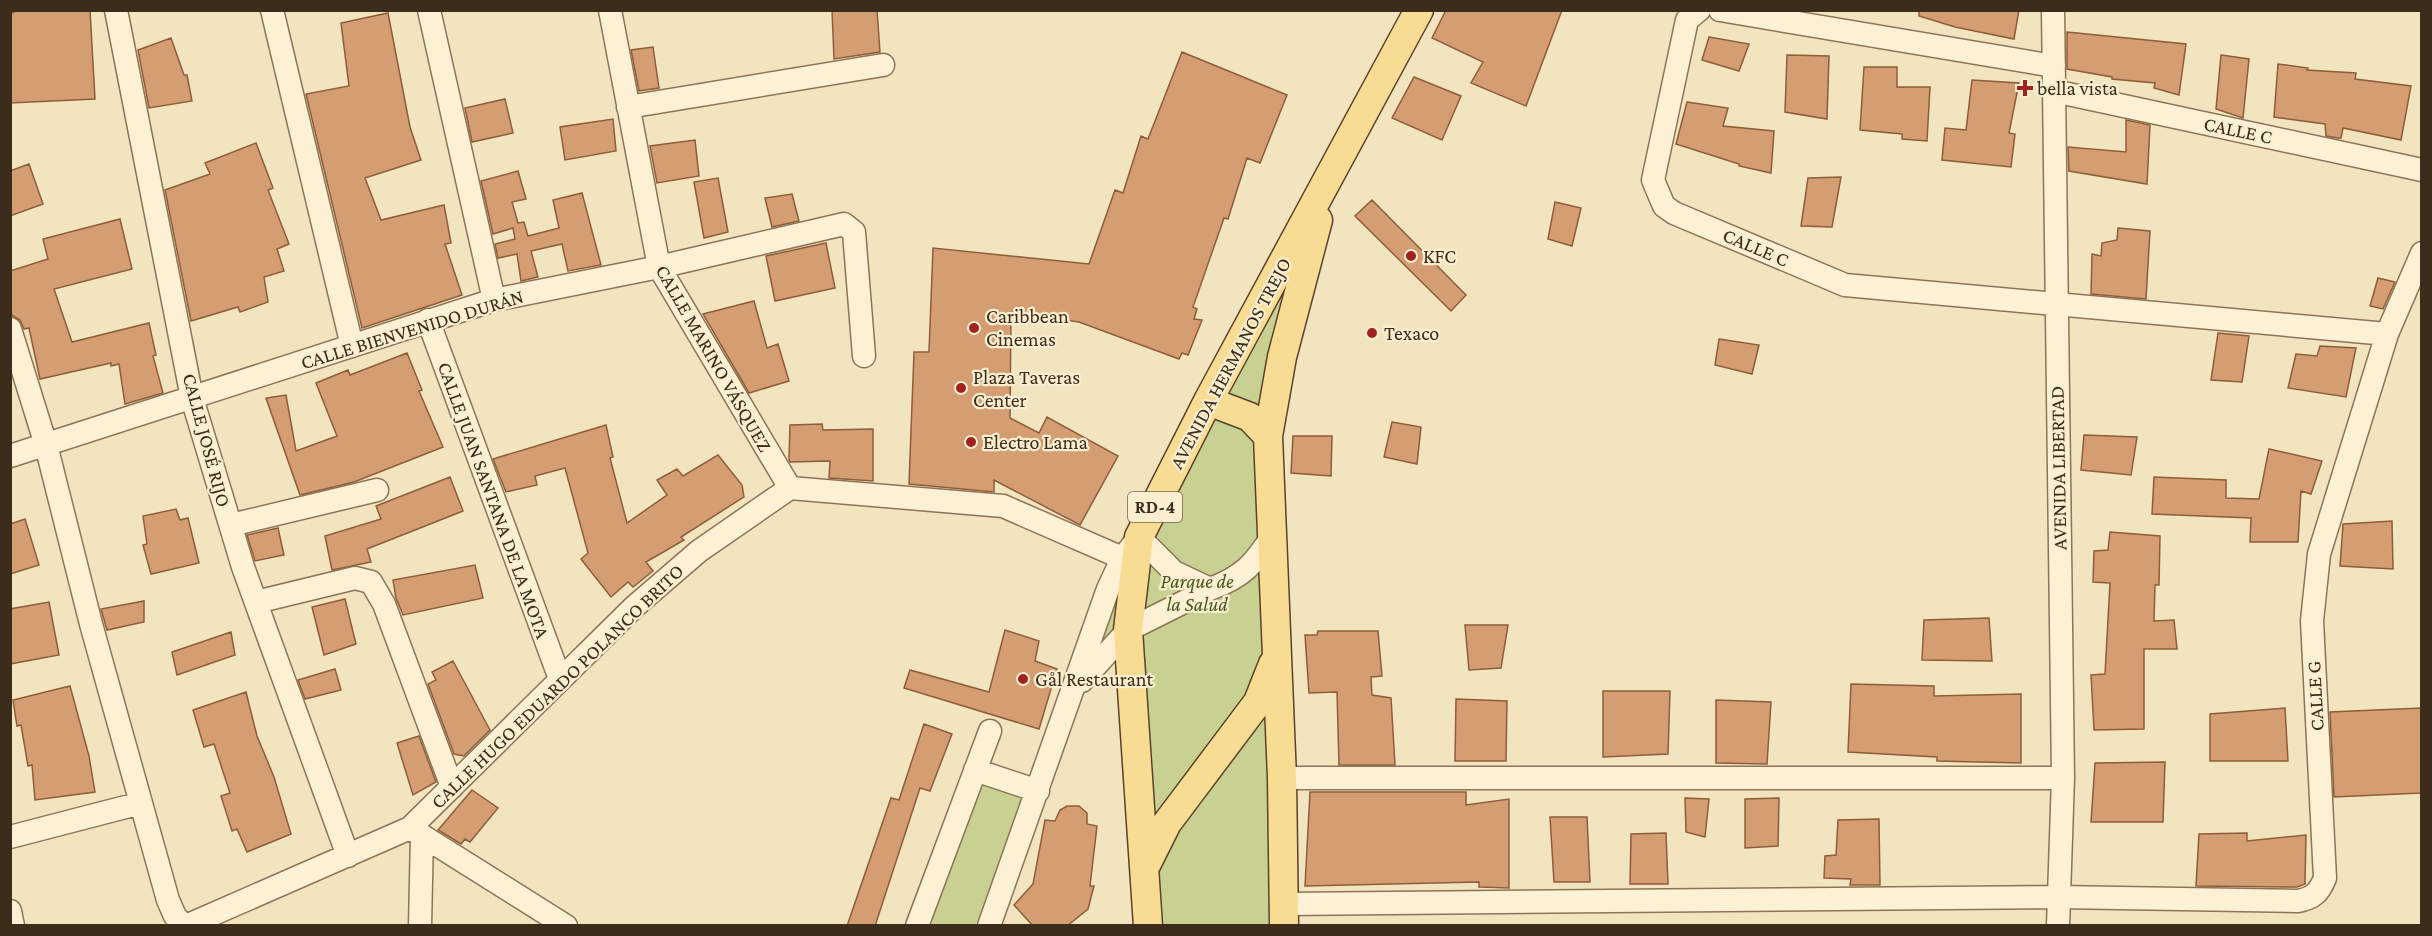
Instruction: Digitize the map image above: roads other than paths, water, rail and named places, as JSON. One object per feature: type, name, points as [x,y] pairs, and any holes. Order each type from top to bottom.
[{"type":"main road","name":"AVENIDA HERMANOS TREJO","points":[[1148,926],[1128,630],[1132,553],[1208,401],[1419,10]]},
{"type":"main road","name":"AVENIDA HERMANOS TREJO","points":[[1144,868],[1167,823],[1258,702],[1277,654],[1268,436],[1282,357],[1314,240],[1326,183]]},
{"type":"main road","points":[[1208,401],[1250,417],[1268,436]]},
{"type":"main road","points":[[1277,654],[1284,915]]},
{"type":"street","name":"CALLE JOSÉ RIJO","points":[[117,10],[192,398],[256,602],[348,856]]},
{"type":"street","points":[[272,10],[352,346]]},
{"type":"street","points":[[429,10],[494,300]]},
{"type":"street","name":"CALLE MARINO VÁSQUEZ","points":[[610,10],[659,267],[790,488]]},
{"type":"street","name":"CALLE C","points":[[1699,10],[1687,20],[1653,180],[1664,206],[1674,213],[1845,285],[2055,302],[2387,334]]},
{"type":"street","points":[[1720,10],[2054,66]]},
{"type":"street","name":"AVENIDA LIBERTAD","points":[[2053,10],[2055,302],[2063,778],[2058,926]]},
{"type":"street","points":[[628,107],[883,65]]},
{"type":"street","name":"CALLE C","points":[[2054,91],[2421,170]]},
{"type":"street","name":"CALLE BIENVENIDO DURÁN","points":[[10,456],[494,300],[659,267],[844,224],[854,232],[864,356]]},
{"type":"street","name":"CALLE G","points":[[1284,915],[2058,897],[2298,902],[2309,899],[2319,891],[2325,878],[2312,621],[2319,554],[2387,334],[2419,265]]},
{"type":"street","name":"CALLE JUAN SANTANA DE LA MOTA","points":[[428,320],[560,679]]},
{"type":"street","points":[[10,328],[46,445],[91,624],[168,900],[175,916],[185,926]]},
{"type":"street","points":[[790,488],[1003,506],[1132,553],[1210,589]]},
{"type":"street","name":"CALLE HUGO EDUARDO POLANCO BRITO","points":[[185,926],[348,856],[416,832],[452,787],[634,607],[699,551],[790,488]]},
{"type":"street","points":[[231,525],[377,490]]},
{"type":"street","points":[[1069,703],[1081,681],[1128,630],[1210,589],[1231,582],[1254,565],[1273,535]]},
{"type":"street","points":[[989,926],[1108,589],[1132,553]]},
{"type":"street","points":[[256,602],[355,578],[371,582],[384,604],[452,787]]},
{"type":"street","points":[[917,926],[990,731]]},
{"type":"street","points":[[975,770],[1038,791]]},
{"type":"street","points":[[1282,778],[2063,778]]},
{"type":"street","points":[[10,837],[141,803]]},
{"type":"street","points":[[416,832],[420,926]]},
{"type":"street","points":[[416,832],[566,926]]},
{"type":"street","points":[[10,911],[13,926]]},
{"type":"place","name":"bella vista","points":[[2025,88]]},
{"type":"place","name":"KFC","points":[[1411,256]]},
{"type":"place","name":"Caribbean Cinemas","points":[[974,328]]},
{"type":"place","name":"Texaco","points":[[1372,333]]},
{"type":"place","name":"Plaza Taveras Center","points":[[961,388]]},
{"type":"place","name":"Electro Lama","points":[[971,442]]},
{"type":"place","name":"Gål Restaurant","points":[[1023,679]]},
{"type":"park label","name":"Parque de la Salud","points":[[1197,592]]}]
